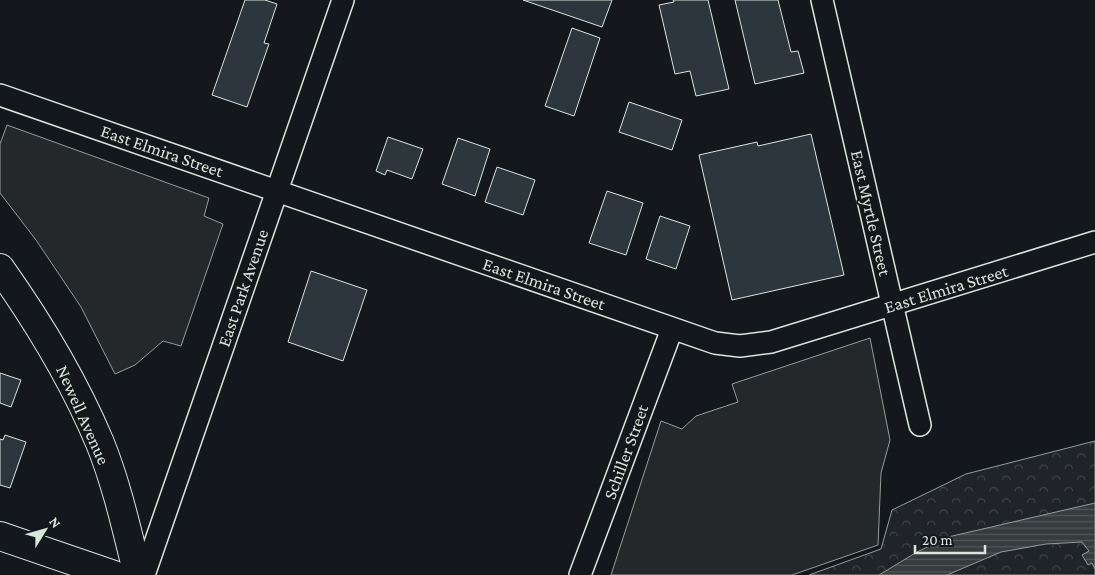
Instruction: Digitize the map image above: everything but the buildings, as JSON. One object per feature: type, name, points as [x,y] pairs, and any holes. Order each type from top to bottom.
[{"type":"main road","name":"Newell Avenue","points":[[0,268],[37,322],[68,378],[100,444],[122,511],[138,575]]},
{"type":"main road","points":[[0,536],[114,575]]},
{"type":"street","name":"East Park Avenue","points":[[144,575],[343,0]]},
{"type":"street","name":"East Myrtle Street","points":[[822,0],[920,425]]},
{"type":"street","name":"East Elmira Street","points":[[0,95],[715,344],[740,346],[771,342],[1095,242]]},
{"type":"street","name":"Schiller Street","points":[[580,575],[672,329]]},
{"type":"green space","points":[[1095,441],[1095,575],[809,575],[881,549],[892,510],[966,474]]},
{"type":"shaded area","points":[[7,125],[209,198],[204,216],[223,224],[181,346],[163,341],[135,365],[115,374],[81,307],[36,240],[0,193],[0,144]]},
{"type":"shaded area","points":[[870,338],[890,440],[881,473],[878,545],[792,575],[611,575],[661,421],[682,429],[696,416],[738,402],[732,384]]},
{"type":"shaded area","points":[[1095,503],[1095,569],[1092,563],[1088,565],[1082,555],[1089,551],[1082,542],[1046,544],[1001,552],[947,575],[879,575],[917,552],[948,537]]}]
